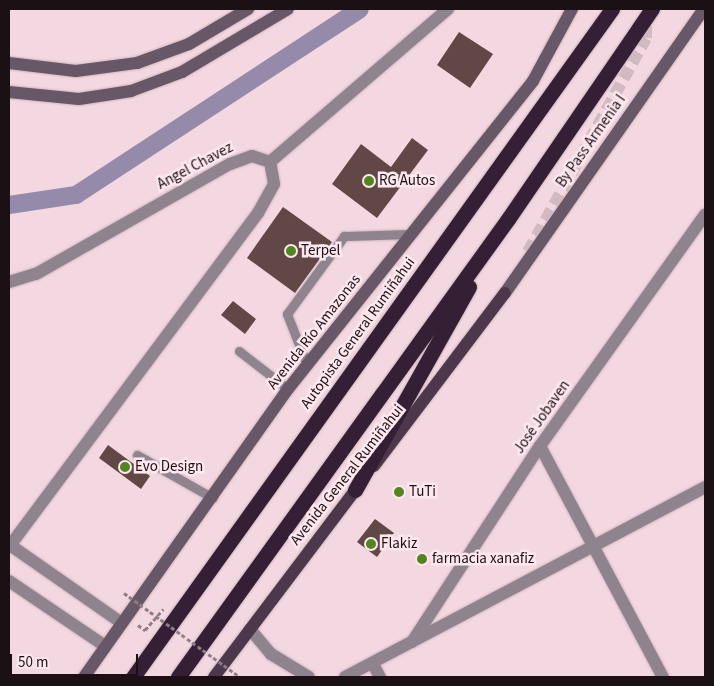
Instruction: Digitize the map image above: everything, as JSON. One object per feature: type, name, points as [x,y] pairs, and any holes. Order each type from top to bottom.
[{"type":"highway","name":"Autopista General Rumiñahui","points":[[133,677],[612,9]]},
{"type":"highway","points":[[178,677],[508,219],[652,9]]},
{"type":"highway","points":[[355,490],[508,219]]},
{"type":"main road","points":[[14,65],[84,71],[137,63],[189,44],[248,9]]},
{"type":"main road","points":[[9,92],[79,99],[131,92],[182,72],[288,9]]},
{"type":"main road","name":"Avenida Río Amazonas","points":[[84,677],[213,498],[288,389],[532,81],[572,9]]},
{"type":"main road","name":"By Pass Armenia I","points":[[505,292],[704,9]]},
{"type":"main road","points":[[505,292],[516,274]]},
{"type":"main road","name":"Avenida General Rumiñahui","points":[[214,677],[505,292]]},
{"type":"street","points":[[122,623],[9,546],[262,208],[274,184],[270,162],[448,9]]},
{"type":"street","name":"Angel Chavez","points":[[9,282],[36,274],[230,164],[252,156],[270,162]]},
{"type":"street","name":"José Jobaven","points":[[412,642],[540,446],[705,215]]},
{"type":"street","points":[[540,446],[663,677]]},
{"type":"street","points":[[345,677],[373,664],[705,487]]},
{"type":"street","points":[[9,581],[105,646]]},
{"type":"street","points":[[250,629],[271,654],[308,677]]},
{"type":"street","points":[[373,664],[380,677]]},
{"type":"lane","points":[[307,365],[287,314],[344,236],[412,234]]},
{"type":"lane","points":[[239,351],[288,389]]},
{"type":"lane","points":[[137,455],[213,498]]},
{"type":"path","points":[[124,593],[240,677]]},
{"type":"building","points":[[459,32],[493,54],[470,88],[437,65]]},
{"type":"building","name":"RG Autos","points":[[412,138],[428,150],[377,218],[332,184],[361,144],[391,167]]},
{"type":"building","name":"Terpel","points":[[283,207],[332,242],[295,293],[247,258]]},
{"type":"building","points":[[233,301],[256,319],[245,334],[221,315]]},
{"type":"building","name":"Evo Design","points":[[108,445],[150,476],[141,489],[99,458]]},
{"type":"building","points":[[375,519],[394,533],[377,557],[357,542]]},
{"type":"waterway","points":[[9,205],[76,195],[360,9]]},
{"type":"tunnel","points":[[528,252],[646,38],[646,15]]},
{"type":"place","name":"RG Autos","points":[[369,181]]},
{"type":"place","name":"Terpel","points":[[291,251]]},
{"type":"place","name":"Evo Design","points":[[125,467]]},
{"type":"place","name":"TuTi","points":[[399,492]]},
{"type":"place","name":"Flakiz","points":[[371,544]]},
{"type":"place","name":"farmacia xanafiz","points":[[422,559]]}]
